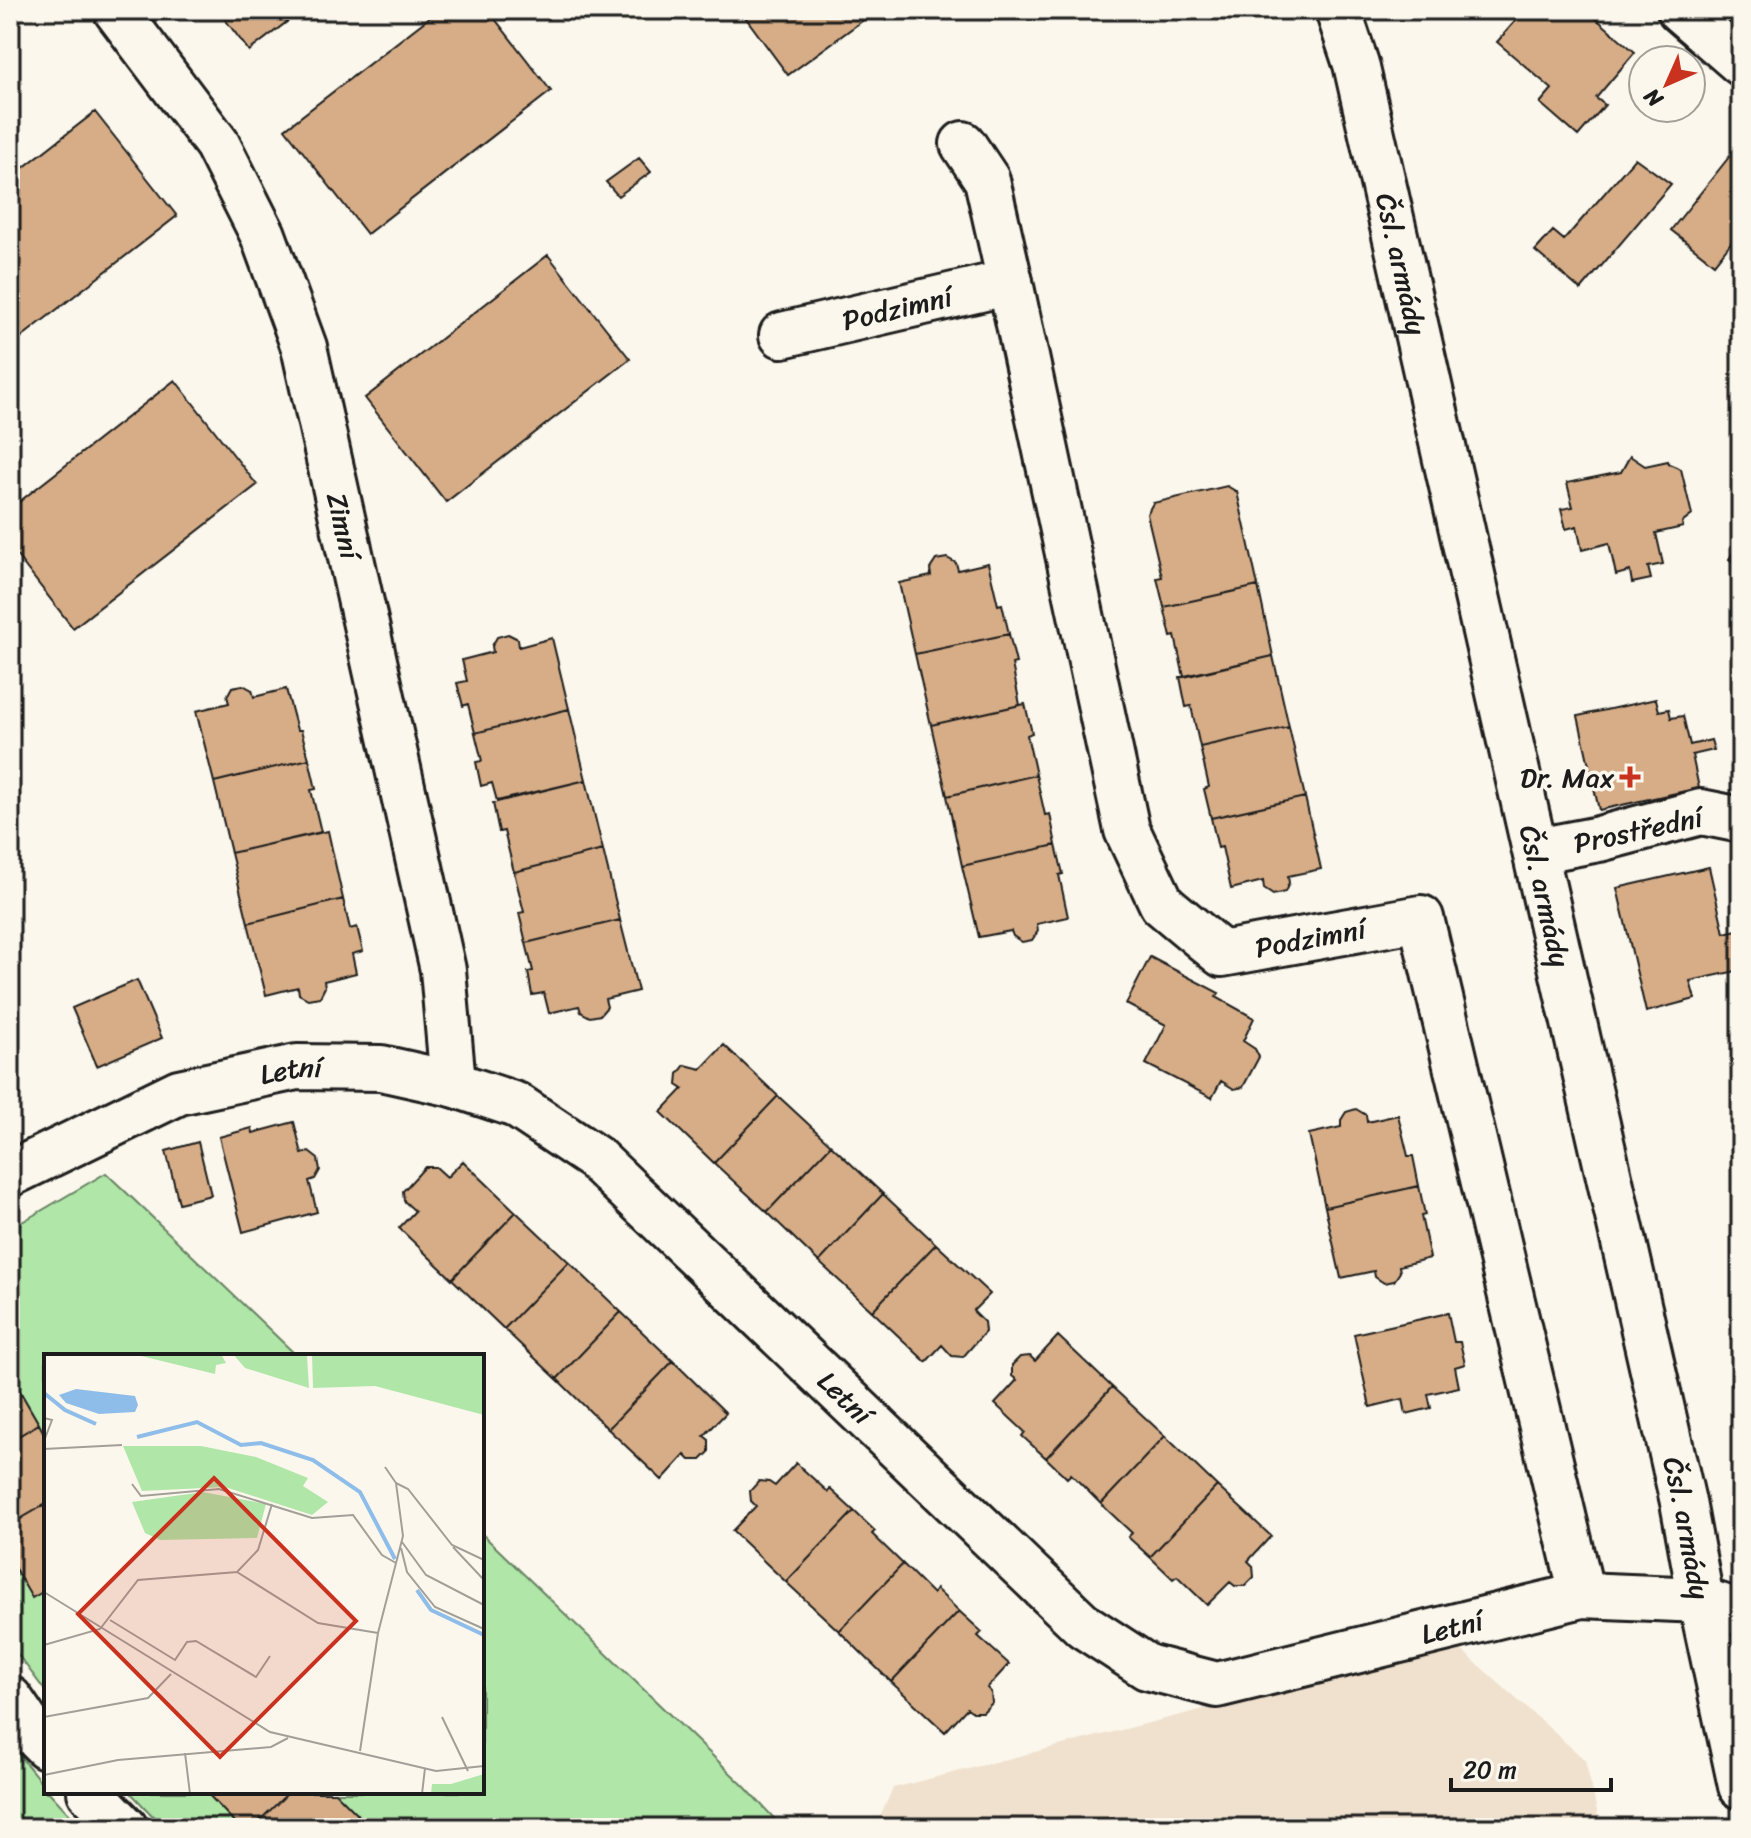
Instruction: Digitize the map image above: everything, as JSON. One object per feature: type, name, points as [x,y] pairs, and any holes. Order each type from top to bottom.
[{"type":"street","name":"Zimní","points":[[116,10],[217,144],[263,235],[304,347],[443,970],[453,1084]]},
{"type":"street","name":"Čsl. armády","points":[[1338,10],[1356,64],[1683,1502],[1721,1607],[1741,1786]]},
{"type":"street","points":[[1680,10],[1741,63]]},
{"type":"street","name":"Podzimní","points":[[963,144],[987,180],[1127,830],[1162,904],[1222,954],[1421,918],[1582,1595]]},
{"type":"street","name":"Podzimní","points":[[782,335],[1010,282]]},
{"type":"street","name":"Prostřední","points":[[1536,851],[1599,839],[1701,812],[1741,820]]},
{"type":"street","name":"Letní","points":[[10,1174],[179,1092],[297,1067],[381,1068],[453,1084],[516,1105],[595,1158],[1084,1626],[1147,1667],[1217,1685],[1582,1595],[1721,1607]]},
{"type":"street","points":[[10,1699],[44,1744]]},
{"type":"street","points":[[92,1794],[125,1828]]},
{"type":"shaded area","points":[[1456,1645],[1585,1760],[1601,1828],[875,1828],[893,1788]]},
{"type":"green space","points":[[106,1173],[295,1354],[44,1354],[44,1689],[10,1644],[10,1229]]},
{"type":"green space","points":[[484,1536],[745,1787],[783,1828],[164,1828],[132,1794],[484,1794]]},
{"type":"green space","points":[[10,1744],[44,1786],[44,1794],[51,1794],[82,1828],[10,1828]]},
{"type":"building","points":[[218,10],[279,10],[288,21],[249,51]]},
{"type":"building","points":[[439,10],[488,10],[551,91],[367,234],[285,129]]},
{"type":"building","points":[[740,10],[877,10],[788,75]]},
{"type":"building","points":[[1525,10],[1586,10],[1627,45],[1627,61],[1596,98],[1605,105],[1578,136],[1540,103],[1552,89],[1497,42]]},
{"type":"building","points":[[95,112],[177,216],[10,346],[10,178]]},
{"type":"building","points":[[1741,142],[1741,230],[1714,264],[1671,230]]},
{"type":"building","points":[[639,158],[651,172],[618,196],[606,182]]},
{"type":"building","points":[[1635,158],[1671,184],[1581,290],[1535,251],[1553,231],[1564,240]]},
{"type":"building","points":[[548,255],[630,359],[446,502],[365,398]]},
{"type":"building","points":[[175,380],[257,485],[73,628],[10,547],[10,509]]},
{"type":"building","points":[[1630,456],[1645,466],[1668,461],[1681,469],[1692,515],[1682,523],[1683,527],[1656,533],[1663,564],[1648,567],[1651,579],[1632,583],[1630,571],[1616,575],[1609,543],[1582,550],[1577,526],[1566,529],[1561,509],[1573,507],[1567,483],[1621,472]]},
{"type":"building","points":[[1227,486],[1237,492],[1258,586],[1164,607],[1157,578],[1162,577],[1147,514],[1153,503]]},
{"type":"building","points":[[1741,542],[1741,568],[1729,559]]},
{"type":"building","points":[[947,558],[956,563],[958,570],[988,563],[1009,634],[915,654],[899,583],[931,576],[930,569],[936,560]]},
{"type":"building","points":[[1258,586],[1273,656],[1184,677],[1175,636],[1171,637],[1164,607]]},
{"type":"building","points":[[508,634],[518,639],[519,647],[552,638],[569,709],[475,733],[468,704],[463,706],[457,683],[467,681],[462,660],[493,652],[492,646],[497,637]]},
{"type":"building","points":[[1009,634],[1016,663],[1012,664],[1020,705],[931,725],[915,654]]},
{"type":"building","points":[[1273,656],[1289,727],[1200,747],[1191,706],[1186,707],[1180,677]]},
{"type":"building","points":[[243,685],[252,690],[254,697],[286,689],[309,759],[214,782],[196,711],[229,703],[227,696],[232,687]]},
{"type":"building","points":[[1656,699],[1659,711],[1669,709],[1671,718],[1683,716],[1690,745],[1711,740],[1714,750],[1692,755],[1699,788],[1599,810],[1578,716]]},
{"type":"building","points":[[1025,704],[1032,733],[1027,735],[1036,775],[947,796],[931,725]]},
{"type":"building","points":[[569,709],[586,780],[497,801],[492,783],[481,786],[476,762],[482,761],[475,733]]},
{"type":"building","points":[[1289,727],[1305,797],[1211,818],[1204,789],[1209,787],[1200,747]]},
{"type":"building","points":[[309,759],[316,789],[311,790],[321,832],[231,853],[214,782]]},
{"type":"building","points":[[1036,775],[1045,815],[1050,814],[1056,845],[962,866],[947,796]]},
{"type":"building","points":[[586,780],[603,850],[514,872],[504,831],[499,832],[493,803]]},
{"type":"building","points":[[1305,797],[1321,869],[1288,876],[1285,892],[1273,895],[1264,889],[1263,881],[1231,889],[1222,847],[1218,848],[1211,818]]},
{"type":"building","points":[[328,831],[343,899],[248,923],[231,853]]},
{"type":"building","points":[[1056,845],[1068,917],[1037,924],[1038,931],[1032,940],[1022,942],[1011,931],[979,937],[962,866]]},
{"type":"building","points":[[603,850],[620,920],[526,943],[519,913],[524,912],[514,872]]},
{"type":"building","points":[[1709,867],[1724,933],[1741,929],[1741,970],[1690,981],[1695,999],[1646,1012],[1617,888]]},
{"type":"building","points":[[343,899],[350,929],[357,927],[363,951],[352,954],[356,973],[324,981],[325,987],[320,997],[308,999],[299,994],[298,987],[266,995],[248,923]]},
{"type":"building","points":[[620,920],[638,991],[605,999],[607,1007],[600,1015],[590,1017],[581,1012],[579,1006],[549,1013],[544,993],[532,995],[528,972],[533,971],[526,943]]},
{"type":"building","points":[[1150,957],[1219,993],[1216,997],[1254,1018],[1243,1041],[1255,1049],[1259,1057],[1243,1087],[1234,1089],[1221,1081],[1212,1098],[1146,1064],[1166,1025],[1126,1004]]},
{"type":"building","points":[[137,980],[162,1038],[97,1066],[72,1008]]},
{"type":"building","points":[[724,1045],[778,1096],[714,1163],[661,1112],[683,1089],[677,1085],[678,1074],[685,1065],[701,1069]]},
{"type":"building","points":[[778,1096],[831,1145],[767,1212],[714,1163]]},
{"type":"building","points":[[1356,1109],[1366,1115],[1367,1122],[1398,1115],[1408,1156],[1413,1156],[1419,1186],[1325,1207],[1309,1134],[1341,1127],[1346,1112]]},
{"type":"building","points":[[294,1122],[302,1154],[309,1152],[318,1159],[320,1170],[315,1179],[309,1181],[317,1212],[243,1232],[219,1137],[252,1128],[253,1133]]},
{"type":"building","points":[[198,1142],[211,1195],[179,1203],[166,1151]]},
{"type":"building","points":[[831,1145],[883,1194],[819,1262],[767,1212]]},
{"type":"building","points":[[463,1161],[516,1212],[452,1279],[399,1228],[415,1211],[404,1201],[403,1191],[425,1167],[436,1167],[447,1177]]},
{"type":"building","points":[[1419,1186],[1425,1215],[1421,1216],[1430,1258],[1399,1266],[1400,1272],[1394,1281],[1384,1283],[1375,1277],[1374,1271],[1341,1278],[1325,1207]]},
{"type":"building","points":[[883,1194],[936,1244],[872,1311],[819,1262]]},
{"type":"building","points":[[516,1212],[569,1262],[504,1329],[452,1279]]},
{"type":"building","points":[[936,1244],[990,1294],[973,1311],[984,1322],[985,1332],[963,1357],[952,1356],[942,1345],[926,1362],[872,1311]]},
{"type":"building","points":[[569,1262],[621,1312],[557,1379],[504,1329]]},
{"type":"building","points":[[621,1312],[673,1361],[608,1429],[557,1379]]},
{"type":"building","points":[[1448,1313],[1454,1342],[1460,1342],[1465,1364],[1455,1367],[1459,1387],[1428,1394],[1431,1408],[1406,1414],[1403,1399],[1370,1407],[1354,1334]]},
{"type":"building","points":[[1058,1336],[1112,1387],[1046,1458],[1022,1436],[1025,1432],[995,1404],[1017,1380],[1012,1376],[1012,1365],[1020,1357],[1030,1356],[1035,1361]]},
{"type":"building","points":[[673,1361],[726,1413],[704,1436],[709,1440],[709,1452],[701,1460],[690,1460],[685,1455],[662,1480],[608,1429]]},
{"type":"building","points":[[10,1374],[39,1424],[10,1441]]},
{"type":"building","points":[[1112,1387],[1165,1436],[1101,1504],[1071,1474],[1067,1478],[1046,1458]]},
{"type":"building","points":[[39,1424],[44,1433],[44,1505],[10,1525],[10,1441]]},
{"type":"building","points":[[1165,1436],[1217,1486],[1150,1557],[1128,1537],[1132,1533],[1101,1504]]},
{"type":"building","points":[[796,1463],[854,1511],[786,1582],[732,1531],[756,1506],[751,1501],[750,1491],[759,1481],[775,1486]]},
{"type":"building","points":[[1217,1486],[1271,1536],[1248,1561],[1253,1566],[1254,1577],[1245,1586],[1235,1586],[1230,1582],[1207,1605],[1177,1576],[1173,1579],[1150,1557]]},
{"type":"building","points":[[44,1505],[44,1591],[32,1598],[10,1560],[10,1525]]},
{"type":"building","points":[[854,1511],[903,1564],[839,1631],[786,1582]]},
{"type":"building","points":[[903,1564],[933,1594],[936,1589],[959,1611],[891,1682],[839,1631]]},
{"type":"building","points":[[959,1611],[982,1632],[978,1636],[1009,1664],[987,1688],[991,1692],[992,1703],[983,1712],[973,1712],[967,1708],[945,1732],[891,1682]]},
{"type":"building","points":[[208,1794],[287,1794],[252,1828],[240,1828]]},
{"type":"building","points":[[287,1794],[337,1794],[365,1822],[358,1828],[252,1828]]},
{"type":"place","name":"Dr. Max","points":[[1630,777]]}]
